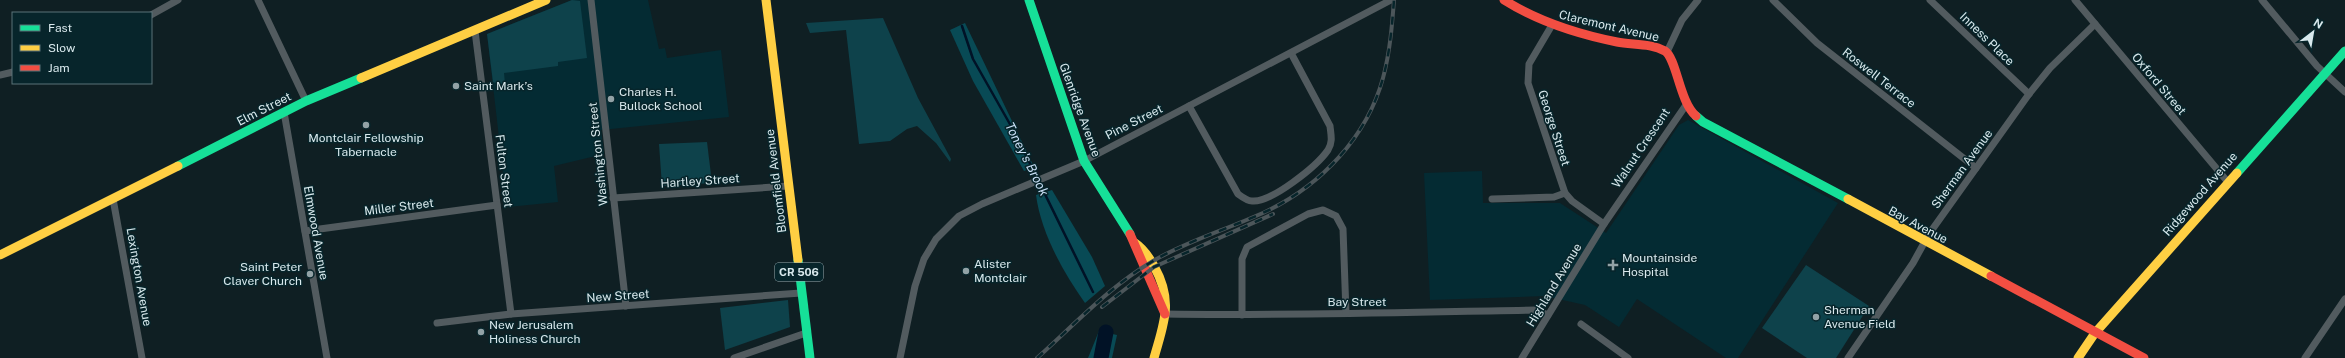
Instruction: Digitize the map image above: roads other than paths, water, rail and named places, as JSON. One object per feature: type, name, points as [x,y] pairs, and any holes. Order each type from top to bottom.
[{"type":"street","points":[[152,14],[178,0]]},
{"type":"street","points":[[258,0],[306,101]]},
{"type":"street","name":"Elm Street","points":[[0,255],[306,101],[546,0]]},
{"type":"street","name":"Washington Street","points":[[591,0],[626,306]]},
{"type":"street","name":"Bloomfield Avenue","points":[[766,0],[810,358]]},
{"type":"street","name":"Glenridge Avenue","points":[[1029,0],[1084,161],[1135,243],[1135,251],[1148,272],[1160,306],[1165,314]]},
{"type":"street","name":"Pine Street","points":[[900,358],[919,272],[936,239],[953,221],[966,212],[1084,161],[1391,0]]},
{"type":"street","name":"Claremont Avenue","points":[[1504,0],[1525,13],[1552,25],[1596,38],[1653,47],[1667,52]]},
{"type":"street","points":[[1667,52],[1682,20],[1698,0]]},
{"type":"street","name":"Roswell Terrace","points":[[1773,0],[1817,43],[1976,168]]},
{"type":"street","name":"Inness Place","points":[[1930,0],[2029,94]]},
{"type":"street","name":"Oxford Street","points":[[2075,0],[2227,182]]},
{"type":"street","points":[[2262,0],[2325,73],[2345,92]]},
{"type":"street","name":"Sherman Avenue","points":[[1848,358],[1925,242],[2029,94],[2050,68],[2095,24]]},
{"type":"street","name":"George Street","points":[[1552,25],[1528,64],[1527,76],[1565,193],[1572,201],[1604,224]]},
{"type":"street","name":"Fulton Street","points":[[475,31],[511,314]]},
{"type":"street","name":"Ridgewood Avenue","points":[[2078,358],[2095,333],[2227,182],[2345,51]]},
{"type":"street","name":"Walnut Crescent","points":[[1604,224],[1686,105],[1674,77],[1670,55],[1667,52]]},
{"type":"street","points":[[1189,106],[1214,154],[1238,194],[1251,201],[1266,198],[1286,186],[1312,167],[1328,149],[1332,138],[1330,126],[1290,53]]},
{"type":"street","points":[[0,75],[12,72]]},
{"type":"street","name":"Bay Avenue","points":[[1686,105],[1703,122],[2144,358]]},
{"type":"street","name":"Elmwood Avenue","points":[[284,112],[327,358]]},
{"type":"street","name":"Hartley Street","points":[[613,198],[788,186]]},
{"type":"street","points":[[1492,199],[1554,197],[1565,193]]},
{"type":"street","name":"Lexington Avenue","points":[[113,199],[142,358]]},
{"type":"street","name":"Miller Street","points":[[305,230],[497,206]]},
{"type":"street","points":[[1242,314],[1242,259],[1247,247],[1316,210],[1330,212],[1340,222],[1344,234],[1346,313]]},
{"type":"street","name":"Highland Avenue","points":[[1522,358],[1604,224]]},
{"type":"street","name":"New Street","points":[[437,323],[511,314],[801,293]]},
{"type":"street","points":[[2305,358],[2345,299]]},
{"type":"street","name":"Bay Street","points":[[1165,314],[1388,314],[1425,311],[1536,310],[1548,315]]},
{"type":"street","points":[[1154,358],[1165,314]]},
{"type":"street","points":[[1581,324],[1628,358]]},
{"type":"street","points":[[734,358],[806,333]]},
{"type":"waterway","name":"Toney's Brook","points":[[962,26],[973,59],[1015,133],[1093,292]]},
{"type":"waterway","name":"Toney's Brook","points":[[1101,358],[1106,332]]},
{"type":"railway","points":[[1037,358],[1093,306],[1137,271],[1181,247],[1267,211],[1287,200],[1306,188],[1339,157],[1354,139],[1376,100],[1387,58],[1394,0]]},
{"type":"railway","points":[[1102,307],[1154,267],[1273,214]]},
{"type":"place","name":"Saint Mark’s","points":[[456,86]]},
{"type":"place","name":"Charles H. Bullock School","points":[[611,99]]},
{"type":"place","name":"Montclair Fellowship Tabernacle","points":[[366,125]]},
{"type":"place","name":"Mountainside Hospital","points":[[1613,265]]},
{"type":"place","name":"Alister Montclair","points":[[966,271]]},
{"type":"place","name":"Saint Peter Claver Church","points":[[310,274]]},
{"type":"place","name":"Sherman Avenue Field","points":[[1816,317]]},
{"type":"place","name":"New Jerusalem Holiness Church","points":[[481,332]]}]
